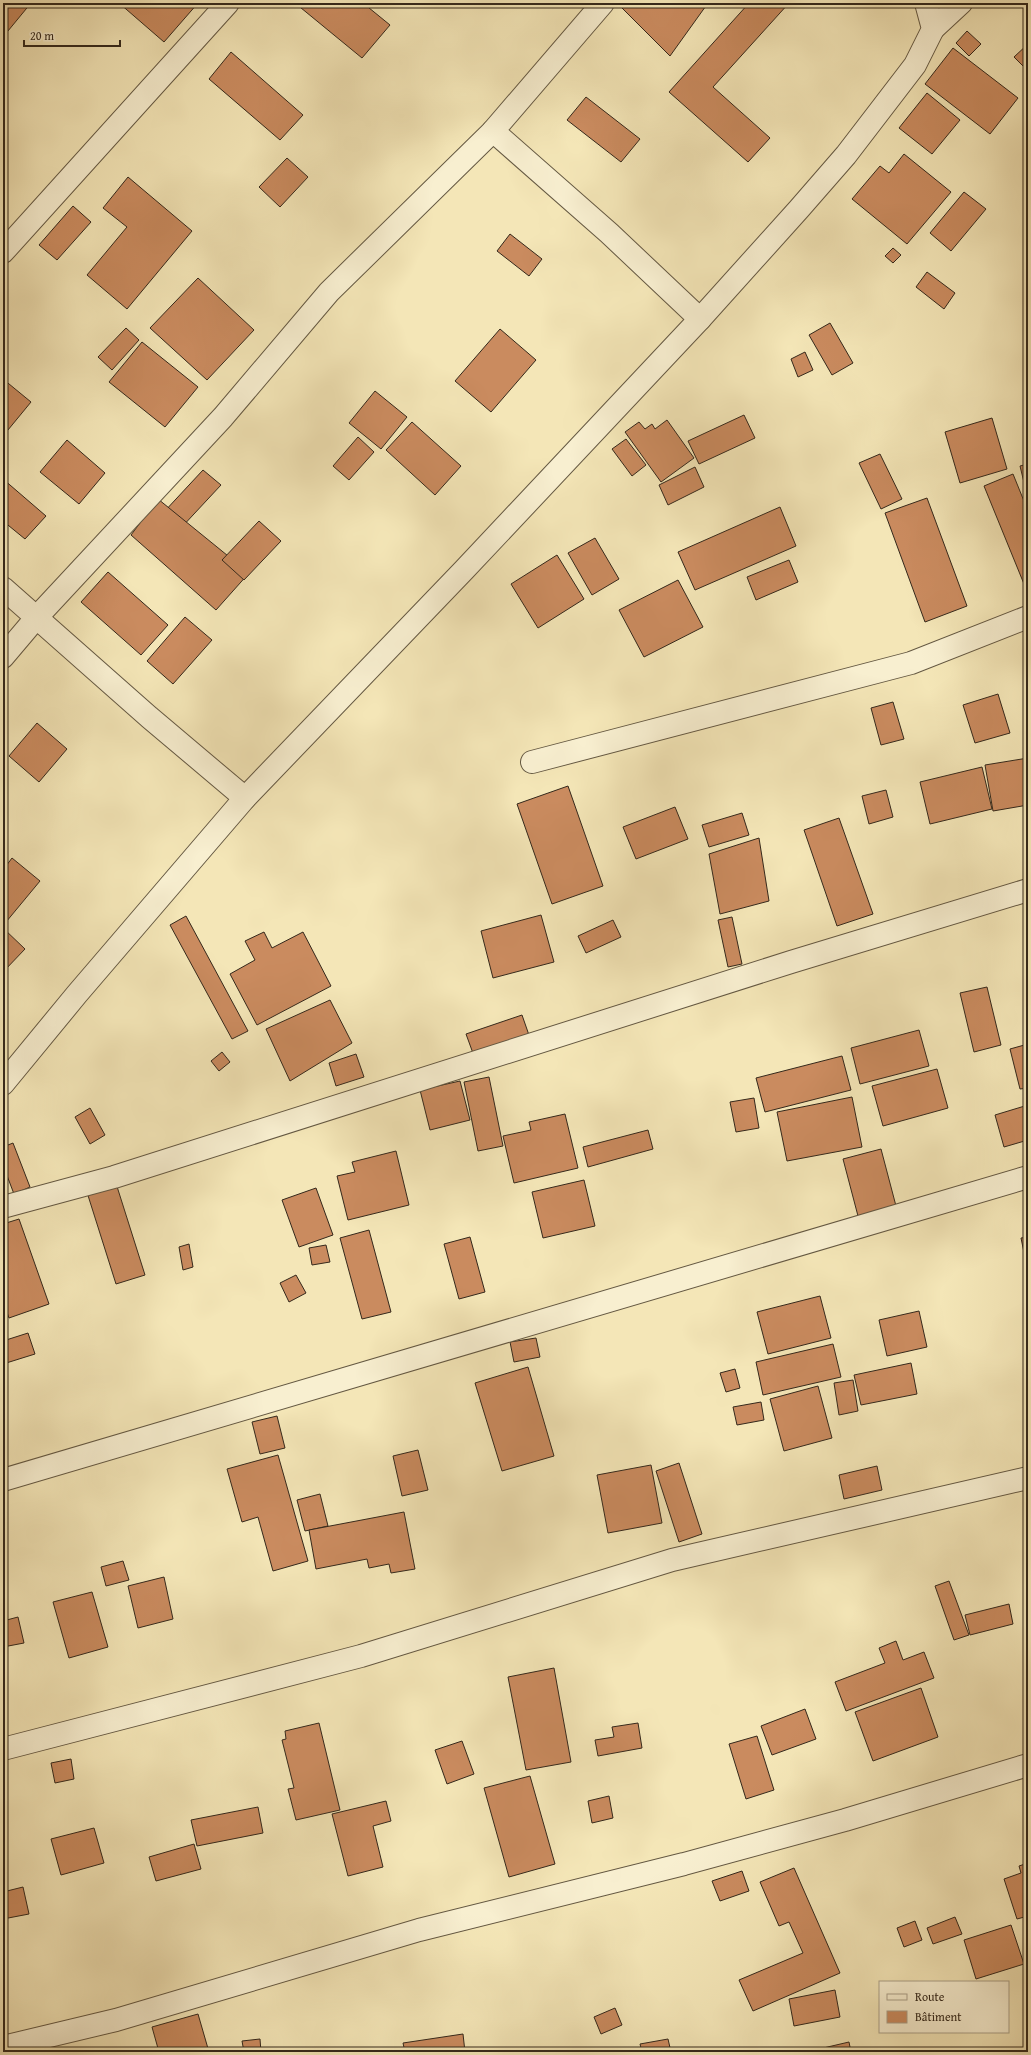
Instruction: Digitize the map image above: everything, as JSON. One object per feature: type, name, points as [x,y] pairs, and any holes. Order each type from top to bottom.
[{"type":"street","points":[[3,252],[228,3]]},
{"type":"street","points":[[3,657],[36,618],[223,417],[329,292],[493,131],[603,3]]},
{"type":"street","points":[[926,3],[933,29]]},
{"type":"street","points":[[3,1084],[77,994],[245,798],[458,576],[700,319],[846,155],[915,65],[933,29],[961,3]]},
{"type":"street","points":[[493,131],[608,233],[700,319]]},
{"type":"street","points":[[3,588],[149,717],[245,798]]},
{"type":"street","points":[[532,762],[911,663],[1028,618]]},
{"type":"street","points":[[3,1207],[114,1177],[746,976],[1028,890]]},
{"type":"street","points":[[3,1480],[340,1379],[1028,1177]]},
{"type":"street","points":[[3,1749],[361,1656],[672,1560],[1028,1478]]},
{"type":"street","points":[[3,2047],[116,2020],[419,1930],[684,1864],[830,1824],[1028,1765]]},
{"type":"building","points":[[3,3],[31,3],[3,37]]},
{"type":"building","points":[[119,3],[198,3],[164,42]]},
{"type":"building","points":[[295,3],[363,3],[390,25],[362,58]]},
{"type":"building","points":[[708,3],[670,56],[618,4]]},
{"type":"building","points":[[749,3],[789,3],[713,87],[770,138],[748,162],[669,92]]},
{"type":"building","points":[[967,31],[981,44],[969,56],[956,43]]},
{"type":"building","points":[[1028,44],[1028,71],[1014,57]]},
{"type":"building","points":[[953,48],[1018,98],[990,134],[925,84]]},
{"type":"building","points":[[231,52],[303,115],[280,140],[209,79]]},
{"type":"building","points":[[927,93],[960,120],[932,154],[899,128]]},
{"type":"building","points":[[586,97],[640,139],[621,162],[567,120]]},
{"type":"building","points":[[904,154],[951,192],[907,244],[852,199],[880,166],[889,173]]},
{"type":"building","points":[[287,158],[308,177],[280,207],[259,187]]},
{"type":"building","points":[[128,177],[192,231],[127,309],[87,275],[127,227],[103,208]]},
{"type":"building","points":[[964,192],[986,209],[951,251],[930,233]]},
{"type":"building","points":[[73,206],[91,222],[57,260],[39,245]]},
{"type":"building","points":[[510,234],[542,259],[529,276],[497,251]]},
{"type":"building","points":[[893,248],[901,255],[893,263],[885,256]]},
{"type":"building","points":[[1026,262],[1028,262],[1028,281],[1025,280]]},
{"type":"building","points":[[927,272],[955,293],[944,309],[916,287]]},
{"type":"building","points":[[198,278],[254,330],[207,380],[150,328]]},
{"type":"building","points":[[830,323],[853,363],[832,375],[809,335]]},
{"type":"building","points":[[126,328],[139,340],[112,370],[98,357]]},
{"type":"building","points":[[500,329],[536,360],[491,412],[455,381]]},
{"type":"building","points":[[142,342],[198,387],[165,427],[109,382]]},
{"type":"building","points":[[805,352],[813,370],[798,377],[791,359]]},
{"type":"building","points":[[3,379],[31,402],[3,436]]},
{"type":"building","points":[[375,391],[407,417],[381,449],[349,423]]},
{"type":"building","points":[[744,415],[755,438],[699,464],[688,441]]},
{"type":"building","points":[[992,418],[1007,469],[960,483],[945,432]]},
{"type":"building","points":[[667,420],[694,458],[661,482],[625,432],[639,422],[645,429],[652,424],[655,429]]},
{"type":"building","points":[[412,422],[461,466],[435,495],[386,450]]},
{"type":"building","points":[[358,437],[374,452],[349,480],[333,466]]},
{"type":"building","points":[[626,439],[646,465],[632,476],[612,449]]},
{"type":"building","points":[[67,440],[105,473],[79,504],[40,472]]},
{"type":"building","points":[[880,454],[902,499],[881,509],[859,463]]},
{"type":"building","points":[[1028,464],[1028,495],[1027,495],[1020,466]]},
{"type":"building","points":[[695,467],[704,487],[668,505],[659,485]]},
{"type":"building","points":[[203,470],[221,485],[180,529],[163,513]]},
{"type":"building","points":[[1013,474],[1028,511],[1028,583],[1024,584],[984,486]]},
{"type":"building","points":[[3,479],[46,516],[25,539],[3,521]]},
{"type":"building","points":[[927,498],[967,606],[925,622],[885,513]]},
{"type":"building","points":[[158,499],[249,573],[216,610],[131,535]]},
{"type":"building","points":[[780,507],[796,546],[695,590],[678,552]]},
{"type":"building","points":[[259,521],[281,541],[244,580],[222,560]]},
{"type":"building","points":[[595,538],[619,579],[592,595],[568,553]]},
{"type":"building","points":[[557,555],[584,599],[538,628],[511,584]]},
{"type":"building","points":[[789,560],[798,582],[756,600],[747,577]]},
{"type":"building","points":[[108,572],[168,625],[141,655],[81,602]]},
{"type":"building","points":[[678,580],[703,627],[644,657],[619,610]]},
{"type":"building","points":[[185,617],[212,640],[173,684],[147,661]]},
{"type":"building","points":[[998,694],[1010,733],[975,743],[963,705]]},
{"type":"building","points":[[893,702],[904,739],[881,745],[871,708]]},
{"type":"building","points":[[37,723],[67,749],[39,782],[9,756]]},
{"type":"building","points":[[1028,758],[1028,805],[993,811],[985,765]]},
{"type":"building","points":[[982,767],[992,809],[930,824],[920,782]]},
{"type":"building","points":[[568,786],[603,886],[552,904],[517,804]]},
{"type":"building","points":[[886,790],[893,817],[869,824],[862,796]]},
{"type":"building","points":[[675,807],[688,839],[636,859],[623,827]]},
{"type":"building","points":[[742,813],[749,835],[709,847],[702,825]]},
{"type":"building","points":[[839,818],[873,914],[837,926],[804,830]]},
{"type":"building","points":[[759,838],[769,901],[720,914],[709,854]]},
{"type":"building","points":[[12,858],[40,881],[6,922],[3,919],[3,870]]},
{"type":"building","points":[[541,915],[554,962],[493,978],[481,931]]},
{"type":"building","points":[[186,916],[248,1031],[232,1039],[170,925]]},
{"type":"building","points":[[732,917],[742,964],[728,967],[718,920]]},
{"type":"building","points":[[613,920],[621,937],[586,953],[578,936]]},
{"type":"building","points":[[3,928],[25,949],[3,972]]},
{"type":"building","points":[[264,932],[272,948],[303,932],[331,986],[257,1025],[230,974],[255,960],[245,941]]},
{"type":"building","points":[[987,987],[1001,1045],[974,1052],[960,993]]},
{"type":"building","points":[[330,1000],[352,1043],[290,1081],[266,1029]]},
{"type":"building","points":[[522,1015],[530,1038],[474,1056],[466,1034]]},
{"type":"building","points":[[919,1030],[929,1066],[860,1084],[851,1048]]},
{"type":"building","points":[[1028,1044],[1028,1088],[1020,1089],[1010,1049]]},
{"type":"building","points":[[222,1052],[230,1062],[219,1071],[211,1061]]},
{"type":"building","points":[[356,1054],[364,1077],[336,1086],[329,1063]]},
{"type":"building","points":[[842,1056],[851,1090],[765,1112],[756,1078]]},
{"type":"building","points":[[937,1069],[948,1108],[883,1126],[872,1086]]},
{"type":"building","points":[[489,1077],[503,1146],[478,1151],[464,1082]]},
{"type":"building","points":[[460,1081],[470,1120],[430,1130],[420,1090]]},
{"type":"building","points":[[852,1097],[862,1147],[787,1161],[777,1112]]},
{"type":"building","points":[[754,1098],[759,1128],[736,1132],[730,1102]]},
{"type":"building","points":[[1028,1105],[1028,1140],[1004,1147],[995,1115]]},
{"type":"building","points":[[90,1108],[105,1135],[90,1144],[75,1117]]},
{"type":"building","points":[[565,1114],[578,1168],[514,1183],[503,1136],[531,1130],[529,1122]]},
{"type":"building","points":[[648,1130],[653,1149],[588,1167],[583,1147]]},
{"type":"building","points":[[13,1143],[30,1187],[14,1194],[3,1165],[3,1147]]},
{"type":"building","points":[[881,1149],[896,1206],[858,1216],[843,1159]]},
{"type":"building","points":[[396,1151],[409,1205],[348,1220],[337,1176],[355,1172],[352,1162]]},
{"type":"building","points":[[114,1177],[145,1275],[116,1284],[85,1186]]},
{"type":"building","points":[[584,1180],[595,1226],[543,1238],[532,1192]]},
{"type":"building","points":[[316,1188],[333,1235],[299,1247],[282,1200]]},
{"type":"building","points":[[19,1219],[49,1304],[9,1318],[3,1301],[3,1224]]},
{"type":"building","points":[[369,1230],[391,1312],[362,1319],[340,1238]]},
{"type":"building","points":[[470,1237],[485,1292],[459,1299],[444,1244]]},
{"type":"building","points":[[1028,1237],[1028,1272],[1021,1238]]},
{"type":"building","points":[[189,1244],[193,1267],[183,1270],[179,1247]]},
{"type":"building","points":[[326,1245],[330,1262],[312,1265],[309,1248]]},
{"type":"building","points":[[296,1275],[306,1293],[289,1302],[280,1283]]},
{"type":"building","points":[[820,1296],[831,1338],[768,1354],[757,1312]]},
{"type":"building","points":[[919,1311],[927,1347],[887,1356],[879,1320]]},
{"type":"building","points":[[28,1333],[35,1354],[3,1364],[3,1341]]},
{"type":"building","points":[[536,1338],[540,1357],[514,1362],[510,1342]]},
{"type":"building","points":[[833,1344],[841,1377],[763,1395],[756,1362]]},
{"type":"building","points":[[911,1363],[917,1394],[861,1405],[854,1375]]},
{"type":"building","points":[[528,1367],[554,1456],[502,1471],[475,1383]]},
{"type":"building","points":[[735,1369],[740,1388],[726,1392],[720,1373]]},
{"type":"building","points":[[853,1380],[858,1411],[839,1415],[834,1383]]},
{"type":"building","points":[[818,1386],[832,1438],[784,1451],[770,1399]]},
{"type":"building","points":[[761,1402],[764,1420],[737,1425],[733,1407]]},
{"type":"building","points":[[277,1416],[285,1448],[260,1454],[252,1422]]},
{"type":"building","points":[[418,1450],[428,1490],[402,1496],[393,1456]]},
{"type":"building","points":[[278,1455],[308,1561],[273,1571],[258,1517],[242,1522],[227,1469]]},
{"type":"building","points":[[679,1463],[702,1534],[679,1542],[656,1471]]},
{"type":"building","points":[[651,1465],[662,1523],[608,1533],[597,1475]]},
{"type":"building","points":[[877,1466],[882,1490],[844,1499],[839,1475]]},
{"type":"building","points":[[320,1494],[328,1526],[305,1531],[297,1500]]},
{"type":"building","points":[[404,1512],[415,1569],[391,1573],[389,1564],[369,1568],[367,1559],[316,1569],[309,1530]]},
{"type":"building","points":[[123,1561],[129,1580],[106,1586],[101,1567]]},
{"type":"building","points":[[164,1577],[173,1619],[138,1628],[128,1586]]},
{"type":"building","points":[[949,1581],[969,1635],[954,1640],[935,1586]]},
{"type":"building","points":[[92,1592],[108,1647],[69,1658],[53,1602]]},
{"type":"building","points":[[1009,1604],[1013,1624],[970,1635],[965,1615]]},
{"type":"building","points":[[18,1617],[24,1643],[3,1647],[3,1621]]},
{"type":"building","points":[[896,1641],[903,1660],[924,1652],[934,1678],[846,1711],[835,1682],[885,1663],[879,1648]]},
{"type":"building","points":[[554,1668],[571,1762],[526,1770],[508,1677]]},
{"type":"building","points":[[921,1688],[938,1737],[873,1761],[855,1712]]},
{"type":"building","points":[[805,1709],[816,1739],[772,1755],[761,1726]]},
{"type":"building","points":[[319,1723],[340,1810],[296,1820],[288,1789],[294,1788],[282,1740],[286,1739],[285,1731]]},
{"type":"building","points":[[638,1723],[642,1748],[598,1756],[595,1740],[614,1737],[612,1727]]},
{"type":"building","points":[[757,1736],[774,1790],[746,1799],[729,1744]]},
{"type":"building","points":[[462,1741],[474,1774],[447,1784],[435,1750]]},
{"type":"building","points":[[71,1759],[74,1779],[55,1783],[51,1763]]},
{"type":"building","points":[[530,1776],[555,1864],[509,1877],[484,1788]]},
{"type":"building","points":[[609,1796],[613,1818],[592,1823],[588,1801]]},
{"type":"building","points":[[386,1801],[391,1821],[373,1826],[383,1867],[348,1876],[332,1814]]},
{"type":"building","points":[[258,1807],[263,1833],[197,1846],[191,1820]]},
{"type":"building","points":[[94,1828],[104,1863],[61,1875],[51,1839]]},
{"type":"building","points":[[194,1844],[201,1869],[156,1881],[149,1857]]},
{"type":"building","points":[[1028,1863],[1028,1916],[1017,1919],[1004,1879],[1021,1873],[1019,1866]]},
{"type":"building","points":[[794,1868],[840,1973],[753,2011],[739,1980],[803,1953],[789,1922],[779,1926],[760,1882]]},
{"type":"building","points":[[742,1871],[749,1891],[720,1901],[712,1881]]},
{"type":"building","points":[[23,1887],[29,1914],[3,1919],[3,1892]]},
{"type":"building","points":[[955,1917],[962,1934],[933,1944],[927,1928]]},
{"type":"building","points":[[915,1921],[922,1940],[904,1947],[897,1928]]},
{"type":"building","points":[[1011,1925],[1024,1964],[976,1979],[964,1940]]},
{"type":"building","points":[[835,1990],[840,2017],[794,2026],[789,1999]]},
{"type":"building","points":[[615,2008],[622,2025],[601,2034],[594,2017]]},
{"type":"building","points":[[198,2014],[209,2052],[159,2052],[152,2027]]},
{"type":"building","points":[[463,2034],[465,2052],[405,2052],[403,2043]]},
{"type":"building","points":[[260,2039],[261,2052],[244,2052],[242,2041]]},
{"type":"building","points":[[668,2039],[671,2052],[642,2052],[640,2044]]},
{"type":"building","points":[[849,2042],[851,2052],[820,2052],[819,2049]]},
{"type":"building","points":[[567,2049],[567,2052],[543,2052]]}]
